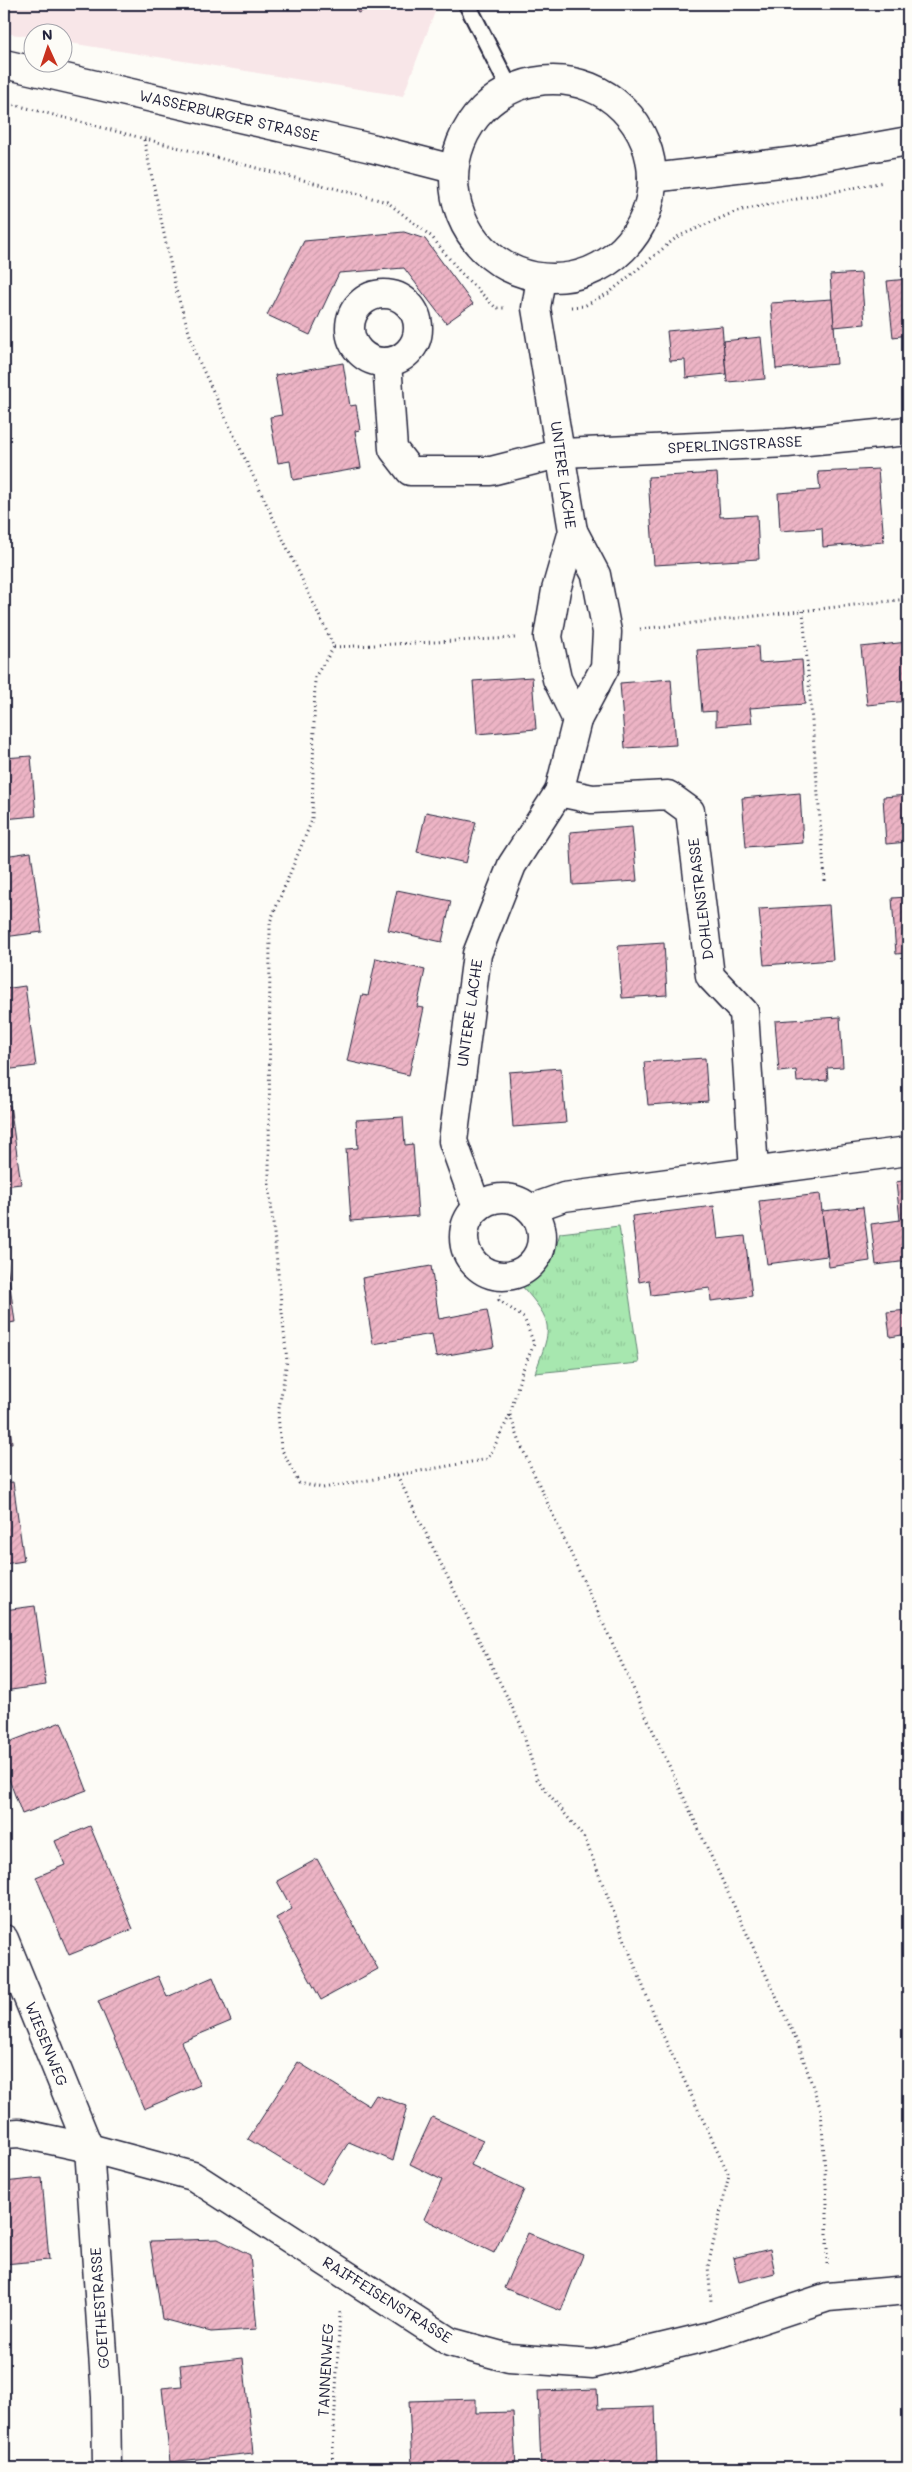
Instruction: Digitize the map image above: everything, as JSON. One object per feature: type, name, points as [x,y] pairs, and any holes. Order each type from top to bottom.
[{"type":"street","name":"WASSERBURGER STRASSE","points":[[4,64],[362,146],[453,170]]},
{"type":"street","points":[[542,80],[575,82],[605,94],[630,116],[646,145],[652,178],[647,211],[631,240],[606,263],[575,276],[541,278],[511,269],[486,252],[466,229],[455,200],[453,170],[462,136],[482,108],[510,89],[542,80]]},
{"type":"street","points":[[652,178],[797,162],[908,140]]},
{"type":"street","name":"UNTERE LACHE","points":[[477,1208],[453,1141],[477,954],[512,865],[559,792],[577,720],[557,679],[548,637],[556,590],[573,531],[562,453],[536,308],[541,278]]},
{"type":"street","name":"SPERLINGSTRASSE","points":[[387,362],[394,449],[410,471],[491,471],[562,453],[787,443],[908,431]]},
{"type":"street","points":[[573,531],[596,575],[607,632],[605,667],[577,720]]},
{"type":"street","name":"DOHLENSTRASSE","points":[[559,792],[592,798],[668,795],[690,811],[710,976],[744,1012],[754,1171]]},
{"type":"street","points":[[530,1209],[564,1196],[908,1150]]},
{"type":"street","points":[[498,1198],[521,1202],[530,1209],[538,1219],[542,1231],[538,1256],[529,1266],[518,1273],[506,1276],[483,1270],[474,1263],[467,1252],[465,1229],[470,1217],[477,1208],[498,1198]]},
{"type":"street","name":"WIESENWEG","points":[[4,1939],[89,2148]]},
{"type":"street","name":"RAIFFEISENSTRASSE","points":[[4,2134],[19,2133],[89,2148],[193,2176],[450,2342],[509,2358],[594,2364],[714,2335],[828,2297],[908,2290]]},
{"type":"street","name":"GOETHESTRASSE","points":[[89,2148],[106,2398],[107,2468]]},
{"type":"lane","points":[[466,4],[510,89]]},
{"type":"path","points":[[4,102],[387,202],[432,237],[460,272],[496,308],[584,306],[609,294],[677,237],[737,211],[889,181]]},
{"type":"path","points":[[144,140],[176,290],[196,355],[334,647]]},
{"type":"path","points":[[607,632],[908,599]]},
{"type":"path","points":[[803,611],[825,881]]},
{"type":"path","points":[[334,647],[548,637]]},
{"type":"path","points":[[334,647],[315,676],[312,820],[270,922],[269,1184],[288,1361],[278,1414],[281,1448],[299,1484],[323,1488],[488,1459],[510,1415],[521,1374],[534,1344],[524,1318],[499,1300],[506,1276]]},
{"type":"path","points":[[510,1415],[526,1457],[798,2044],[821,2110],[827,2202],[828,2297]]},
{"type":"path","points":[[397,1475],[520,1723],[537,1779],[585,1839],[659,2027],[729,2175],[708,2266],[714,2335]]},
{"type":"path","name":"TANNENWEG","points":[[332,2468],[342,2272]]},
{"type":"shaded area","points":[[4,4],[438,4],[403,96],[72,43],[72,22],[22,22],[22,36],[4,33]]},
{"type":"green space","points":[[619,1226],[639,1363],[535,1373],[545,1345],[547,1326],[540,1309],[521,1285],[542,1269],[551,1258],[560,1233]]},
{"type":"building","points":[[353,4],[378,4],[358,13]]},
{"type":"building","points":[[404,232],[425,239],[473,304],[446,323],[404,268],[339,273],[310,335],[267,315],[304,241]]},
{"type":"building","points":[[861,273],[865,324],[834,327],[830,275]]},
{"type":"building","points":[[908,279],[908,335],[893,337],[887,281]]},
{"type":"building","points":[[832,299],[837,364],[776,369],[771,303]]},
{"type":"building","points":[[722,326],[726,374],[686,378],[685,360],[670,361],[667,331]]},
{"type":"building","points":[[761,337],[765,379],[727,382],[723,341]]},
{"type":"building","points":[[343,363],[350,406],[356,405],[360,430],[355,431],[361,468],[293,480],[290,461],[278,463],[270,417],[282,415],[275,375]]},
{"type":"building","points":[[878,469],[884,542],[823,547],[822,528],[780,531],[778,493],[820,490],[818,472]]},
{"type":"building","points":[[717,473],[720,517],[757,515],[759,559],[654,565],[648,477]]},
{"type":"building","points":[[908,642],[908,701],[867,705],[861,647]]},
{"type":"building","points":[[758,646],[759,663],[802,660],[805,704],[750,708],[752,723],[716,726],[716,711],[702,712],[697,650]]},
{"type":"building","points":[[532,677],[536,729],[477,734],[473,681]]},
{"type":"building","points":[[671,679],[676,745],[625,748],[620,683]]},
{"type":"building","points":[[31,756],[36,816],[4,819],[4,758]]},
{"type":"building","points":[[800,793],[803,843],[746,847],[742,798]]},
{"type":"building","points":[[908,795],[908,842],[886,844],[883,797]]},
{"type":"building","points":[[426,812],[476,822],[466,863],[417,852]]},
{"type":"building","points":[[632,827],[637,881],[573,885],[570,832]]},
{"type":"building","points":[[31,852],[42,932],[4,937],[4,856]]},
{"type":"building","points":[[397,890],[451,901],[442,942],[388,930]]},
{"type":"building","points":[[908,897],[908,953],[896,954],[892,898]]},
{"type":"building","points":[[829,905],[833,960],[764,965],[759,909]]},
{"type":"building","points":[[664,943],[667,995],[622,998],[618,946]]},
{"type":"building","points":[[376,958],[425,970],[417,1007],[424,1008],[409,1075],[347,1061],[362,995],[368,996]]},
{"type":"building","points":[[25,986],[36,1066],[4,1070],[4,989]]},
{"type":"building","points":[[840,1017],[843,1067],[827,1068],[828,1080],[797,1082],[796,1070],[779,1072],[775,1021]]},
{"type":"building","points":[[705,1058],[708,1101],[648,1105],[644,1062]]},
{"type":"building","points":[[561,1068],[566,1123],[513,1127],[509,1072]]},
{"type":"building","points":[[4,1105],[10,1105],[21,1184],[4,1186]]},
{"type":"building","points":[[403,1117],[405,1145],[413,1144],[418,1216],[351,1221],[346,1149],[358,1148],[356,1120]]},
{"type":"building","points":[[908,1180],[908,1261],[876,1265],[871,1224],[900,1220],[896,1182]]},
{"type":"building","points":[[820,1194],[827,1256],[767,1264],[759,1201]]},
{"type":"building","points":[[714,1206],[718,1239],[745,1236],[752,1296],[711,1301],[710,1288],[651,1295],[649,1280],[639,1282],[632,1216]]},
{"type":"building","points":[[863,1207],[870,1261],[829,1267],[822,1211]]},
{"type":"building","points":[[4,1243],[15,1322],[4,1324]]},
{"type":"building","points":[[431,1266],[439,1319],[487,1310],[494,1347],[436,1357],[432,1334],[373,1344],[362,1278]]},
{"type":"building","points":[[908,1310],[908,1334],[890,1337],[887,1312]]},
{"type":"building","points":[[4,1379],[12,1443],[4,1444]]},
{"type":"building","points":[[13,1482],[24,1561],[4,1564],[4,1483]]},
{"type":"building","points":[[35,1606],[46,1685],[4,1691],[4,1610]]},
{"type":"building","points":[[61,1722],[87,1790],[22,1814],[4,1766],[4,1744]]},
{"type":"building","points":[[90,1826],[133,1929],[69,1955],[36,1877],[65,1865],[55,1841]]},
{"type":"building","points":[[317,1859],[378,1969],[321,2000],[276,1918],[292,1909],[277,1881]]},
{"type":"building","points":[[158,1976],[167,1997],[213,1977],[231,2021],[181,2042],[200,2085],[144,2109],[98,2001]]},
{"type":"building","points":[[298,2062],[369,2106],[376,2095],[407,2106],[393,2161],[349,2142],[322,2184],[248,2139]]},
{"type":"building","points":[[432,2117],[483,2140],[471,2165],[524,2190],[494,2253],[424,2219],[442,2180],[410,2164]]},
{"type":"building","points":[[42,2178],[49,2260],[4,2264],[4,2182]]},
{"type":"building","points":[[528,2233],[583,2255],[561,2311],[504,2288]]},
{"type":"building","points":[[218,2239],[250,2255],[257,2329],[211,2332],[162,2319],[150,2241]]},
{"type":"building","points":[[770,2249],[775,2273],[739,2282],[733,2258]]},
{"type":"building","points":[[243,2358],[253,2453],[170,2462],[162,2388],[182,2386],[180,2365]]},
{"type":"building","points":[[597,2389],[598,2409],[655,2407],[657,2468],[594,2468],[594,2465],[541,2467],[538,2391]]},
{"type":"building","points":[[476,2399],[476,2413],[513,2412],[516,2468],[412,2468],[409,2401]]}]
